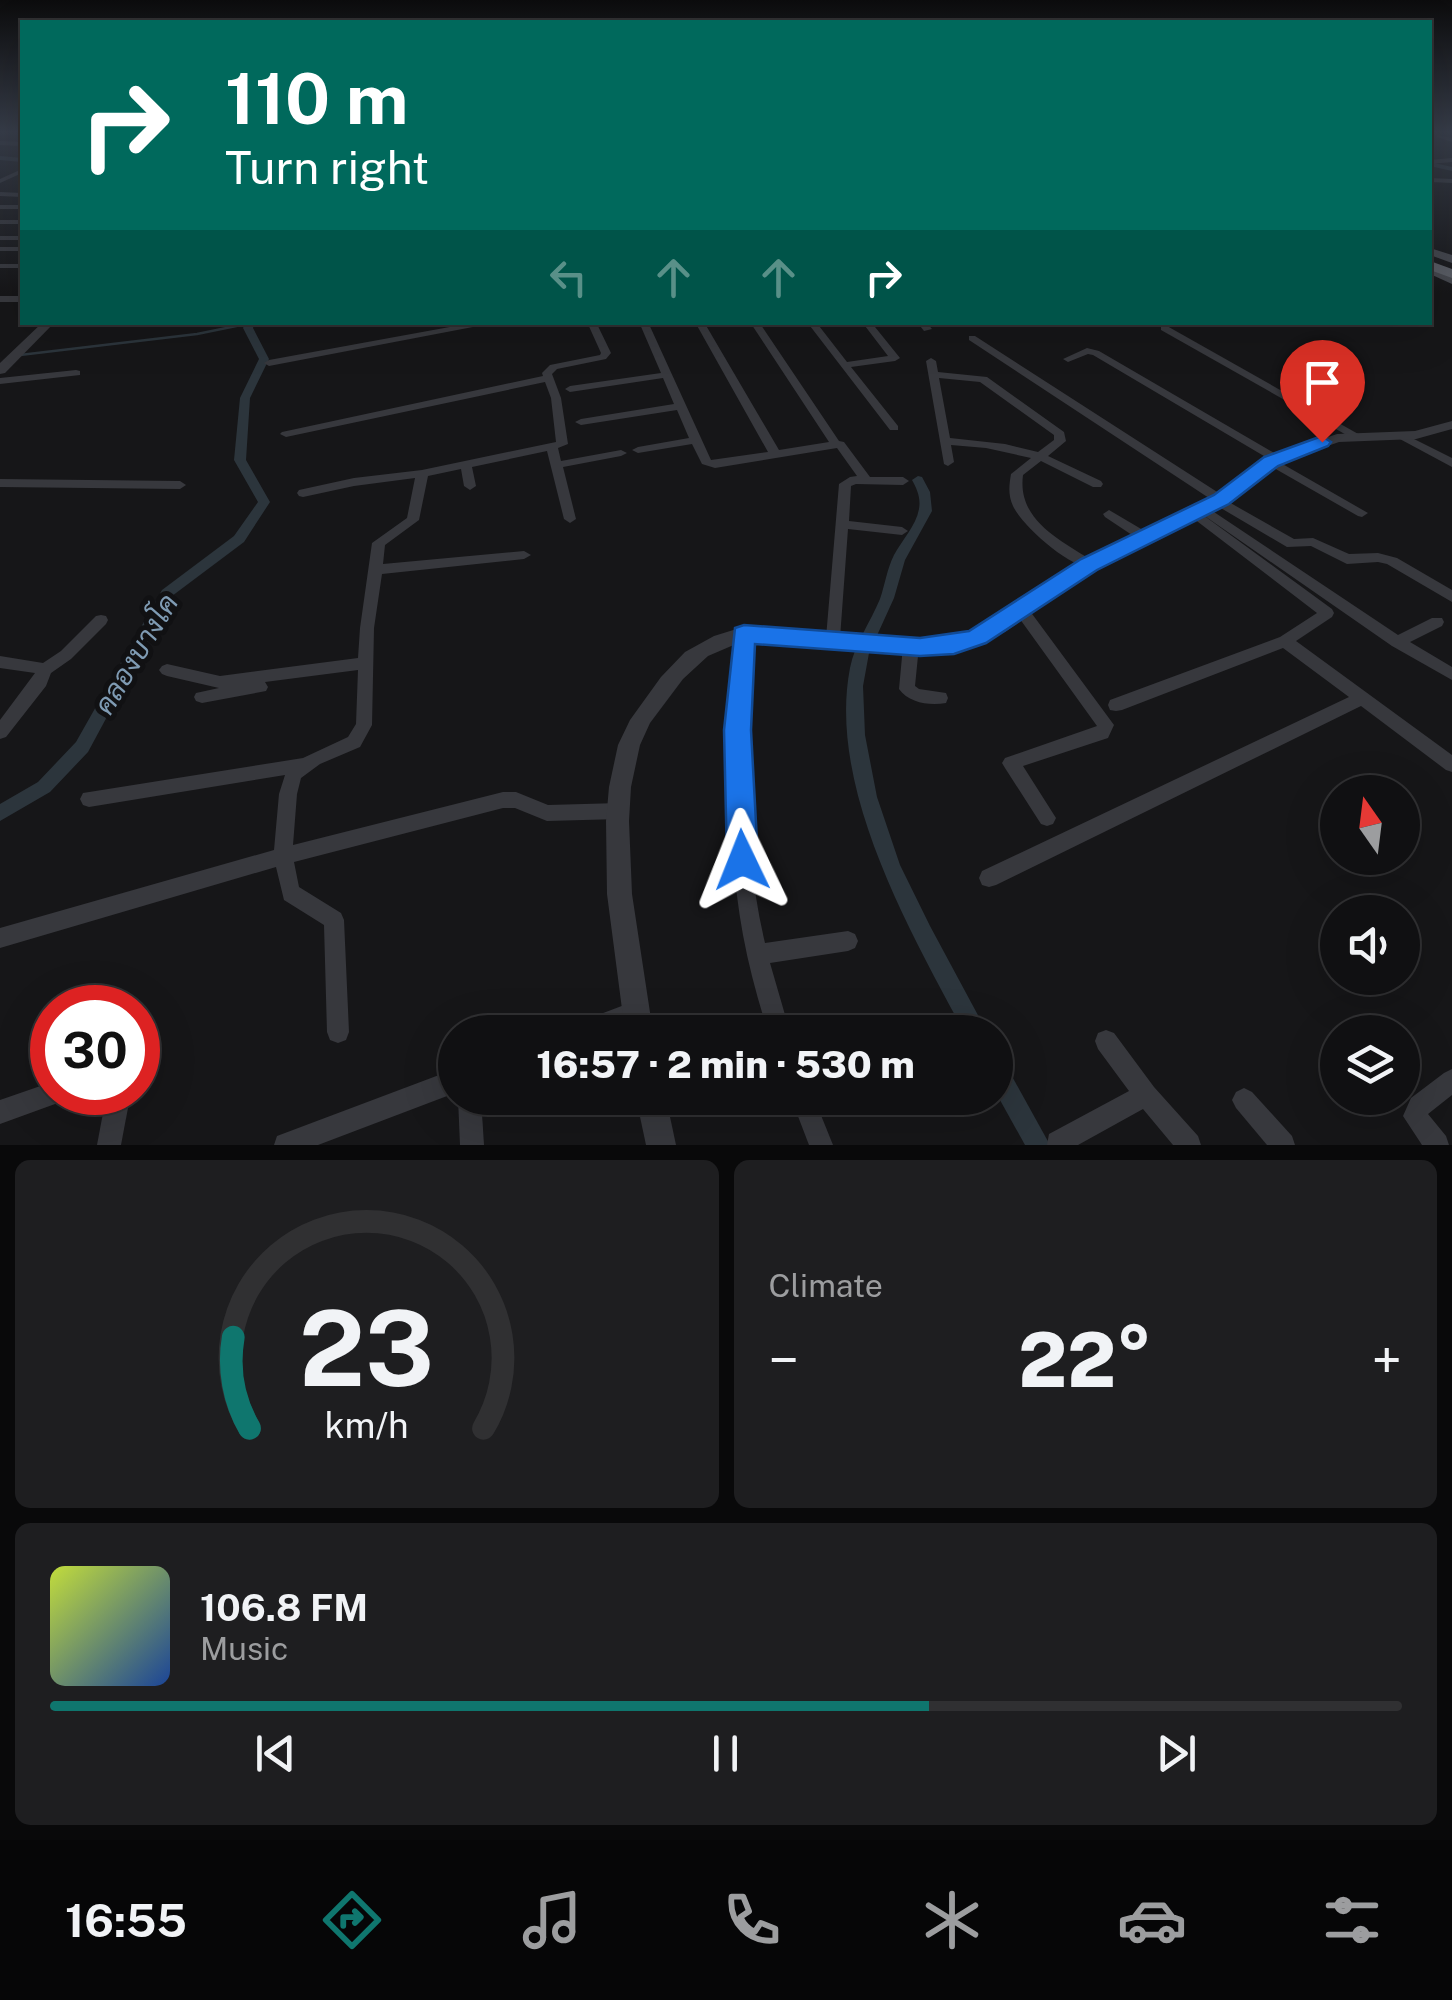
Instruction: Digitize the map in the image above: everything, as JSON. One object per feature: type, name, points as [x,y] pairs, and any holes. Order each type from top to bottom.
[{"type":"street","points":[[0,238],[20,238]]},
{"type":"street","points":[[0,370],[47,325]]},
{"type":"street","points":[[430,325],[442,336]]},
{"type":"street","points":[[302,494],[354,482],[466,466],[564,442],[547,372],[554,367],[603,357],[606,353],[592,325]]},
{"type":"street","points":[[644,325],[709,464],[836,444]]},
{"type":"street","points":[[701,325],[775,454]]},
{"type":"street","points":[[756,325],[836,444],[847,449],[866,480]]},
{"type":"street","points":[[812,325],[894,428]]},
{"type":"street","points":[[844,365],[894,358],[868,325]]},
{"type":"street","points":[[269,363],[327,358],[499,326]]},
{"type":"street","points":[[1164,328],[1354,435]]},
{"type":"street","points":[[972,338],[1397,642],[1452,674]]},
{"type":"street","points":[[1068,359],[1087,351],[1096,353],[1362,512]]},
{"type":"street","points":[[931,361],[948,462]]},
{"type":"street","points":[[0,381],[76,373]]},
{"type":"street","points":[[570,389],[665,375]]},
{"type":"street","points":[[934,376],[983,379],[1060,434],[1060,441],[1037,455],[1018,474],[1015,495],[1031,524],[1089,564]]},
{"type":"street","points":[[286,434],[549,378]]},
{"type":"street","points":[[582,422],[680,406]]},
{"type":"street","points":[[636,1015],[620,888],[620,811],[626,756],[642,716],[690,658],[716,642],[744,634],[911,646],[966,641],[998,627],[1089,564],[1208,505],[1274,460],[1354,435],[1402,436],[1452,425]]},
{"type":"street","points":[[1402,436],[1452,463]]},
{"type":"street","points":[[638,450],[697,440]]},
{"type":"street","points":[[944,440],[1004,445],[1064,464],[1097,484]]},
{"type":"street","points":[[552,447],[570,519]]},
{"type":"street","points":[[556,465],[621,453]]},
{"type":"street","points":[[466,466],[470,486]]},
{"type":"street","points":[[89,798],[303,765],[354,742],[361,734],[379,543],[416,515],[418,480],[422,474]]},
{"type":"street","points":[[842,640],[846,484],[848,480],[903,481]]},
{"type":"street","points":[[0,483],[180,485]]},
{"type":"street","points":[[1208,505],[1292,544],[1313,542],[1347,559],[1378,557],[1392,561],[1452,596]]},
{"type":"street","points":[[1116,706],[1285,641],[1327,613],[1208,505]]},
{"type":"street","points":[[1109,514],[1143,536]]},
{"type":"street","points":[[844,525],[902,531]]},
{"type":"street","points":[[374,570],[524,555]]},
{"type":"street","points":[[1022,611],[1106,724],[1102,733],[1017,758],[1011,764],[1047,818]]},
{"type":"street","points":[[0,732],[40,682],[45,668],[66,655],[101,620]]},
{"type":"street","points":[[1397,642],[1437,622]]},
{"type":"street","points":[[744,634],[738,730],[744,897],[774,1015]]},
{"type":"street","points":[[1285,641],[1452,765]]},
{"type":"street","points":[[911,646],[907,689],[916,695],[940,698]]},
{"type":"street","points":[[0,662],[45,668]]},
{"type":"street","points":[[167,670],[220,682],[366,668]]},
{"type":"street","points":[[202,697],[366,668]]},
{"type":"street","points":[[989,878],[1362,698]]},
{"type":"street","points":[[303,765],[289,784],[283,856],[291,894],[331,914],[334,920],[338,1032]]},
{"type":"street","points":[[0,938],[283,856],[502,800],[516,800],[547,812],[620,811]]},
{"type":"street","points":[[758,954],[848,941]]},
{"type":"street","points":[[1106,1041],[1189,1145]]},
{"type":"street","points":[[1437,1145],[1415,1116],[1420,1106],[1452,1081]]},
{"type":"street","points":[[286,1145],[438,1087]]},
{"type":"street","points":[[1058,1143],[1146,1095]]},
{"type":"street","points":[[1244,1100],[1283,1145]]},
{"type":"street","points":[[0,1112],[30,1102]]},
{"type":"street","points":[[109,1145],[115,1115]]},
{"type":"street","points":[[471,1115],[472,1145]]},
{"type":"street","points":[[655,1115],[660,1145]]},
{"type":"street","points":[[810,1115],[821,1145]]},
{"type":"waterway","points":[[20,355],[241,325]]},
{"type":"waterway","name":"คลองบางโค","points":[[0,813],[44,787],[82,747],[167,593],[239,539],[264,502],[240,460],[245,398],[264,359],[250,325]]},
{"type":"waterway","points":[[918,480],[924,492],[925,511],[899,560],[859,661],[854,698],[857,735],[868,797],[892,867],[967,1015]]},
{"type":"waterway","points":[[1013,1100],[1038,1145]]},
{"type":"route","points":[[742,860],[738,730],[744,634],[920,647],[977,637],[998,627],[1089,564],[1221,500],[1271,462],[1322,442]]}]
